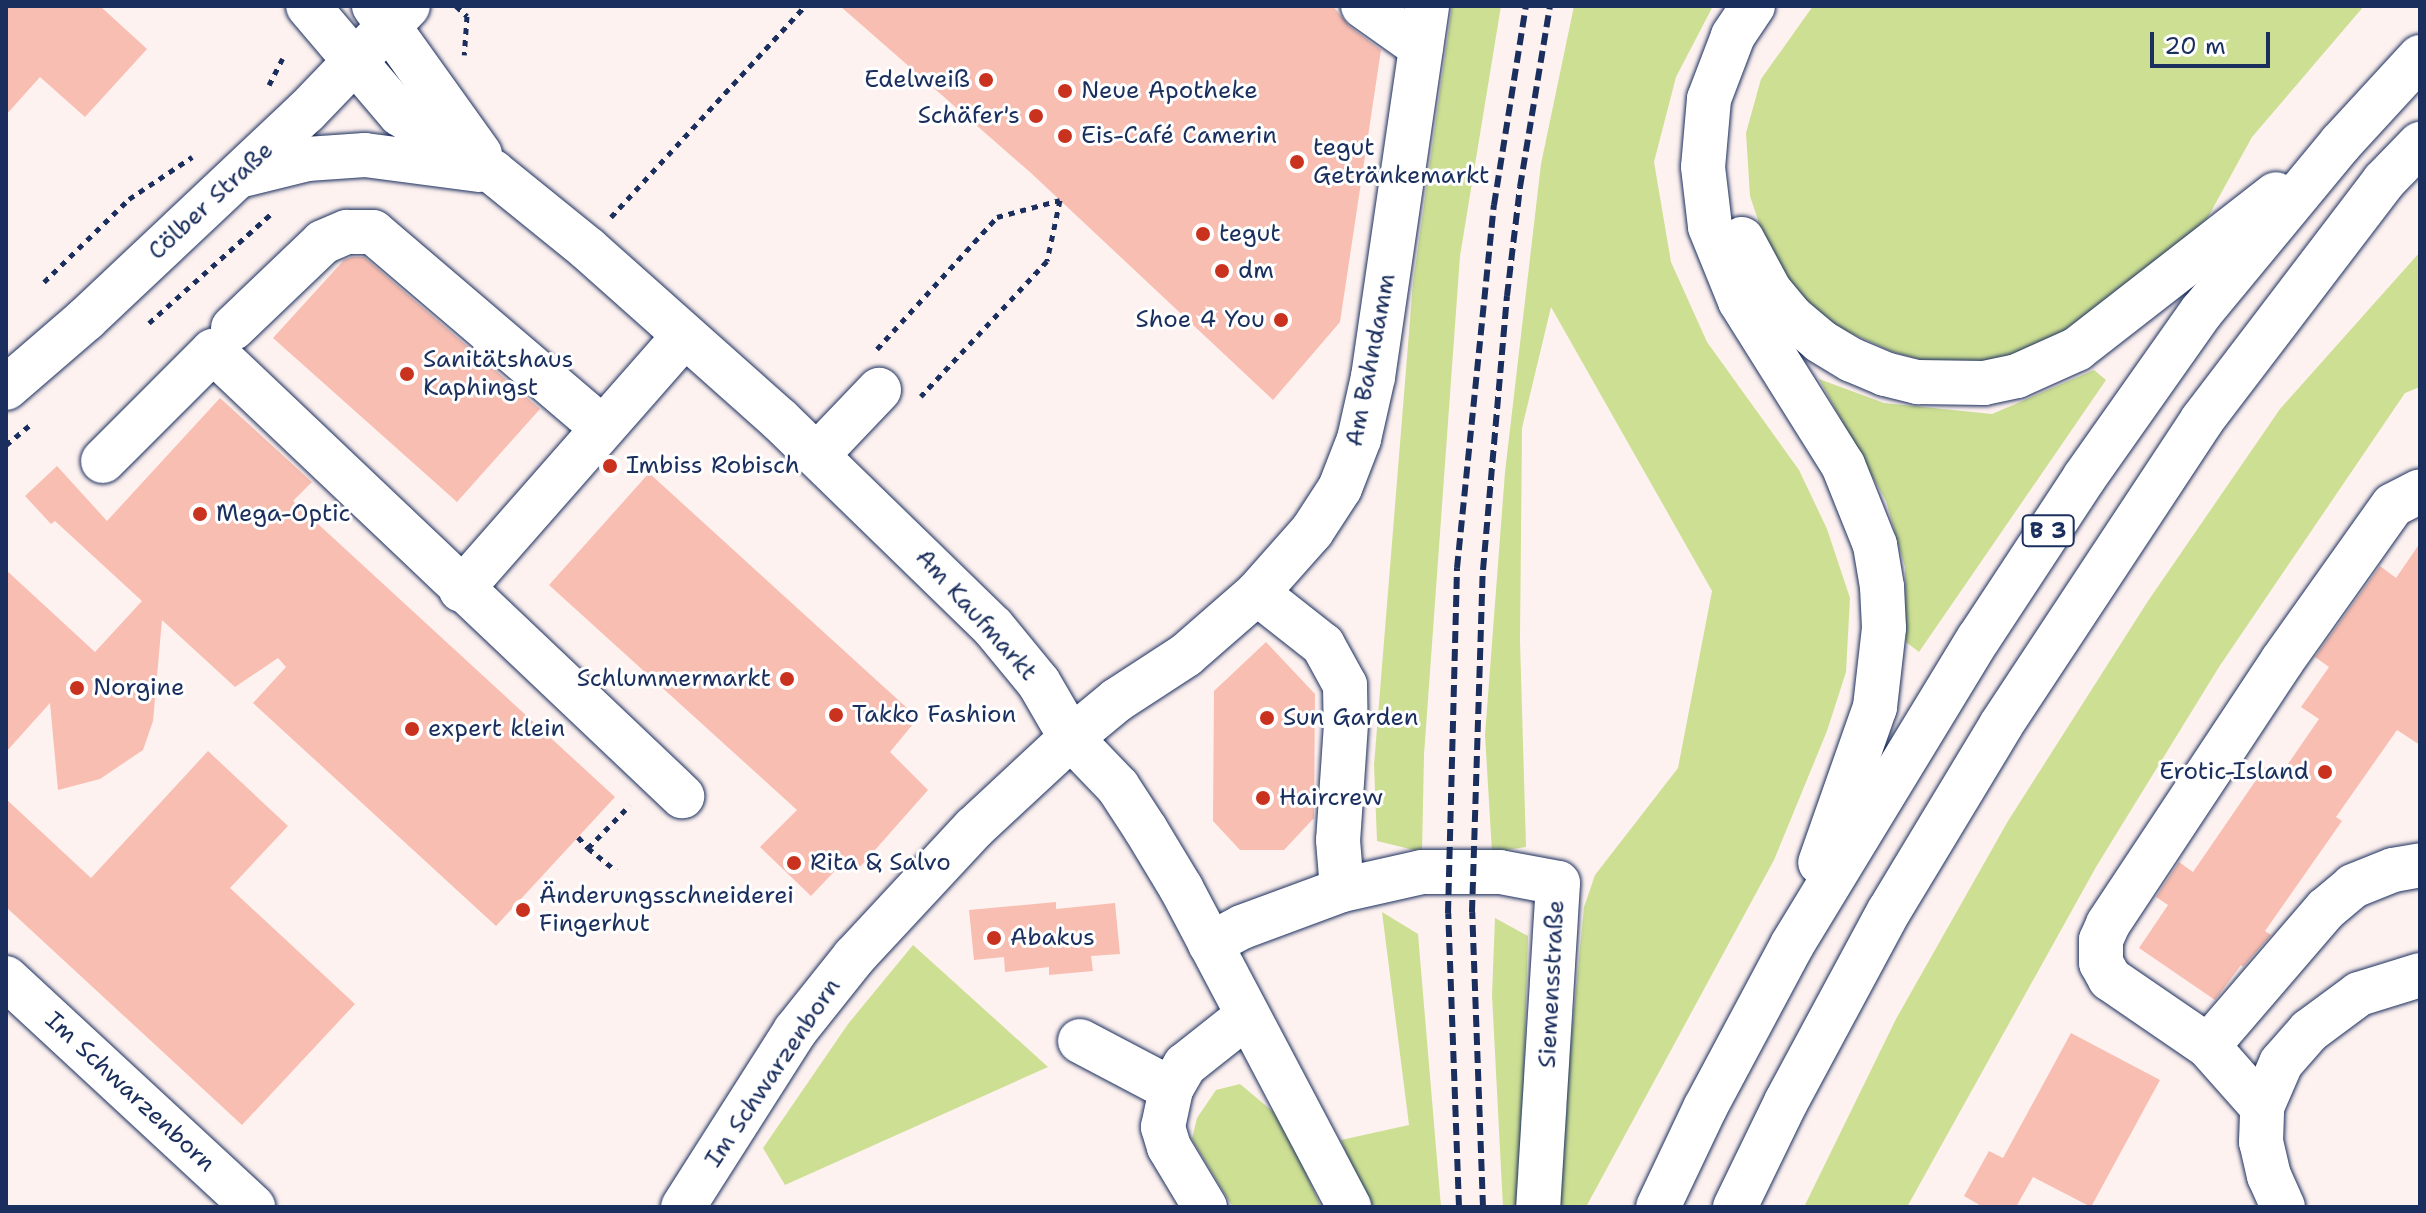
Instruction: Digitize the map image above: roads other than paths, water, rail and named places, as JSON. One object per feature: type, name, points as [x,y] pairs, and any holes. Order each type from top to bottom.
[{"type":"main road","name":"Am Kaufmarkt","points":[[308,6],[400,114],[493,172],[588,249],[817,455],[993,627],[1039,683],[1071,738],[1118,787],[1181,888],[1349,1207]]},
{"type":"main road","points":[[1363,6],[1424,26]]},
{"type":"main road","points":[[1753,6],[1733,36],[1709,99],[1703,167],[1710,227],[1740,301],[1843,465],[1861,504],[1875,545],[1884,628],[1875,707],[1792,945]]},
{"type":"main road","points":[[1778,6],[1752,52],[1730,119],[1727,154],[1729,191],[1737,226],[1751,259],[1770,291],[1793,318],[1820,341],[1885,374],[1918,382],[1973,384],[2017,376],[2048,365],[2077,349],[2341,143]]},
{"type":"main road","name":"Am Kaufmarkt","points":[[390,13],[493,172]]},
{"type":"main road","name":"Cölber Straße","points":[[6,388],[86,319],[238,176],[355,61],[390,13]]},
{"type":"main road","name":"Am Bahndamm","points":[[1071,738],[1117,700],[1186,655],[1257,593],[1312,531],[1340,488],[1359,439],[1373,377],[1424,26]]},
{"type":"main road","name":"B 3","points":[[1658,1207],[1705,1108],[1792,945],[1979,638],[2084,478],[2202,311],[2341,143],[2420,57]]},
{"type":"main road","name":"B 3","points":[[1735,1207],[1786,1102],[1889,911],[2001,725],[2202,420],[2384,181],[2419,146]]},
{"type":"main road","points":[[238,176],[307,159],[365,155],[493,172]]},
{"type":"main road","points":[[233,328],[323,242],[347,232],[373,232],[601,427]]},
{"type":"main road","points":[[461,590],[684,336]]},
{"type":"main road","points":[[103,461],[213,351],[461,590],[671,784]]},
{"type":"main road","points":[[817,455],[879,390]]},
{"type":"main road","points":[[2262,1107],[2208,1046],[2110,979],[2101,963],[2101,940],[2108,924],[2282,661],[2393,505],[2420,491]]},
{"type":"main road","points":[[1257,593],[1323,645],[1345,685],[1346,724],[1338,840],[1342,890]]},
{"type":"main road","name":"Im Schwarzenborn","points":[[683,1207],[823,993],[974,828],[1071,738]]},
{"type":"main road","points":[[2208,1046],[2326,909],[2353,886],[2393,870],[2420,865]]},
{"type":"main road","name":"Siemensstraße","points":[[1210,944],[1242,927],[1342,890],[1422,872],[1500,872],[1558,883],[1538,1207]]},
{"type":"main road","points":[[2283,1207],[2269,1176],[2261,1142],[2262,1107],[2281,1063],[2309,1031],[2359,994],[2420,975]]},
{"type":"main road","name":"Im Schwarzenborn","points":[[6,978],[253,1207]]},
{"type":"main road","points":[[1205,1207],[1169,1147],[1163,1127],[1171,1089],[1185,1065],[1248,1015]]},
{"type":"main road","points":[[1080,1041],[1171,1089]]},
{"type":"railway","points":[[1459,1207],[1448,913],[1457,568],[1494,205],[1526,6]]},
{"type":"railway","points":[[1483,1207],[1472,912],[1483,570],[1507,296],[1520,187],[1550,6]]},
{"type":"place","name":"Edelweiß","points":[[986,80]]},
{"type":"place","name":"Neue Apotheke","points":[[1065,91]]},
{"type":"place","name":"Schäfer's","points":[[1036,116]]},
{"type":"place","name":"Eis-Café Camerin","points":[[1065,136]]},
{"type":"place","name":"tegut Getränkemarkt","points":[[1297,162]]},
{"type":"place","name":"tegut","points":[[1203,234]]},
{"type":"place","name":"dm","points":[[1222,271]]},
{"type":"place","name":"Shoe 4 You","points":[[1281,320]]},
{"type":"place","name":"Sanitätshaus Kaphingst","points":[[407,374]]},
{"type":"place","name":"Imbiss Robisch","points":[[610,466]]},
{"type":"place","name":"Mega-Optic","points":[[200,514]]},
{"type":"place","name":"Schlummermarkt","points":[[787,679]]},
{"type":"place","name":"Norgine","points":[[77,688]]},
{"type":"place","name":"Takko Fashion","points":[[836,715]]},
{"type":"place","name":"Sun Garden","points":[[1267,718]]},
{"type":"place","name":"expert klein","points":[[412,729]]},
{"type":"place","name":"Erotic-Island","points":[[2325,772]]},
{"type":"place","name":"Haircrew","points":[[1263,798]]},
{"type":"place","name":"Rita & Salvo","points":[[794,863]]},
{"type":"place","name":"Änderungsschneiderei Fingerhut","points":[[523,910]]},
{"type":"place","name":"Abakus","points":[[994,938]]}]
